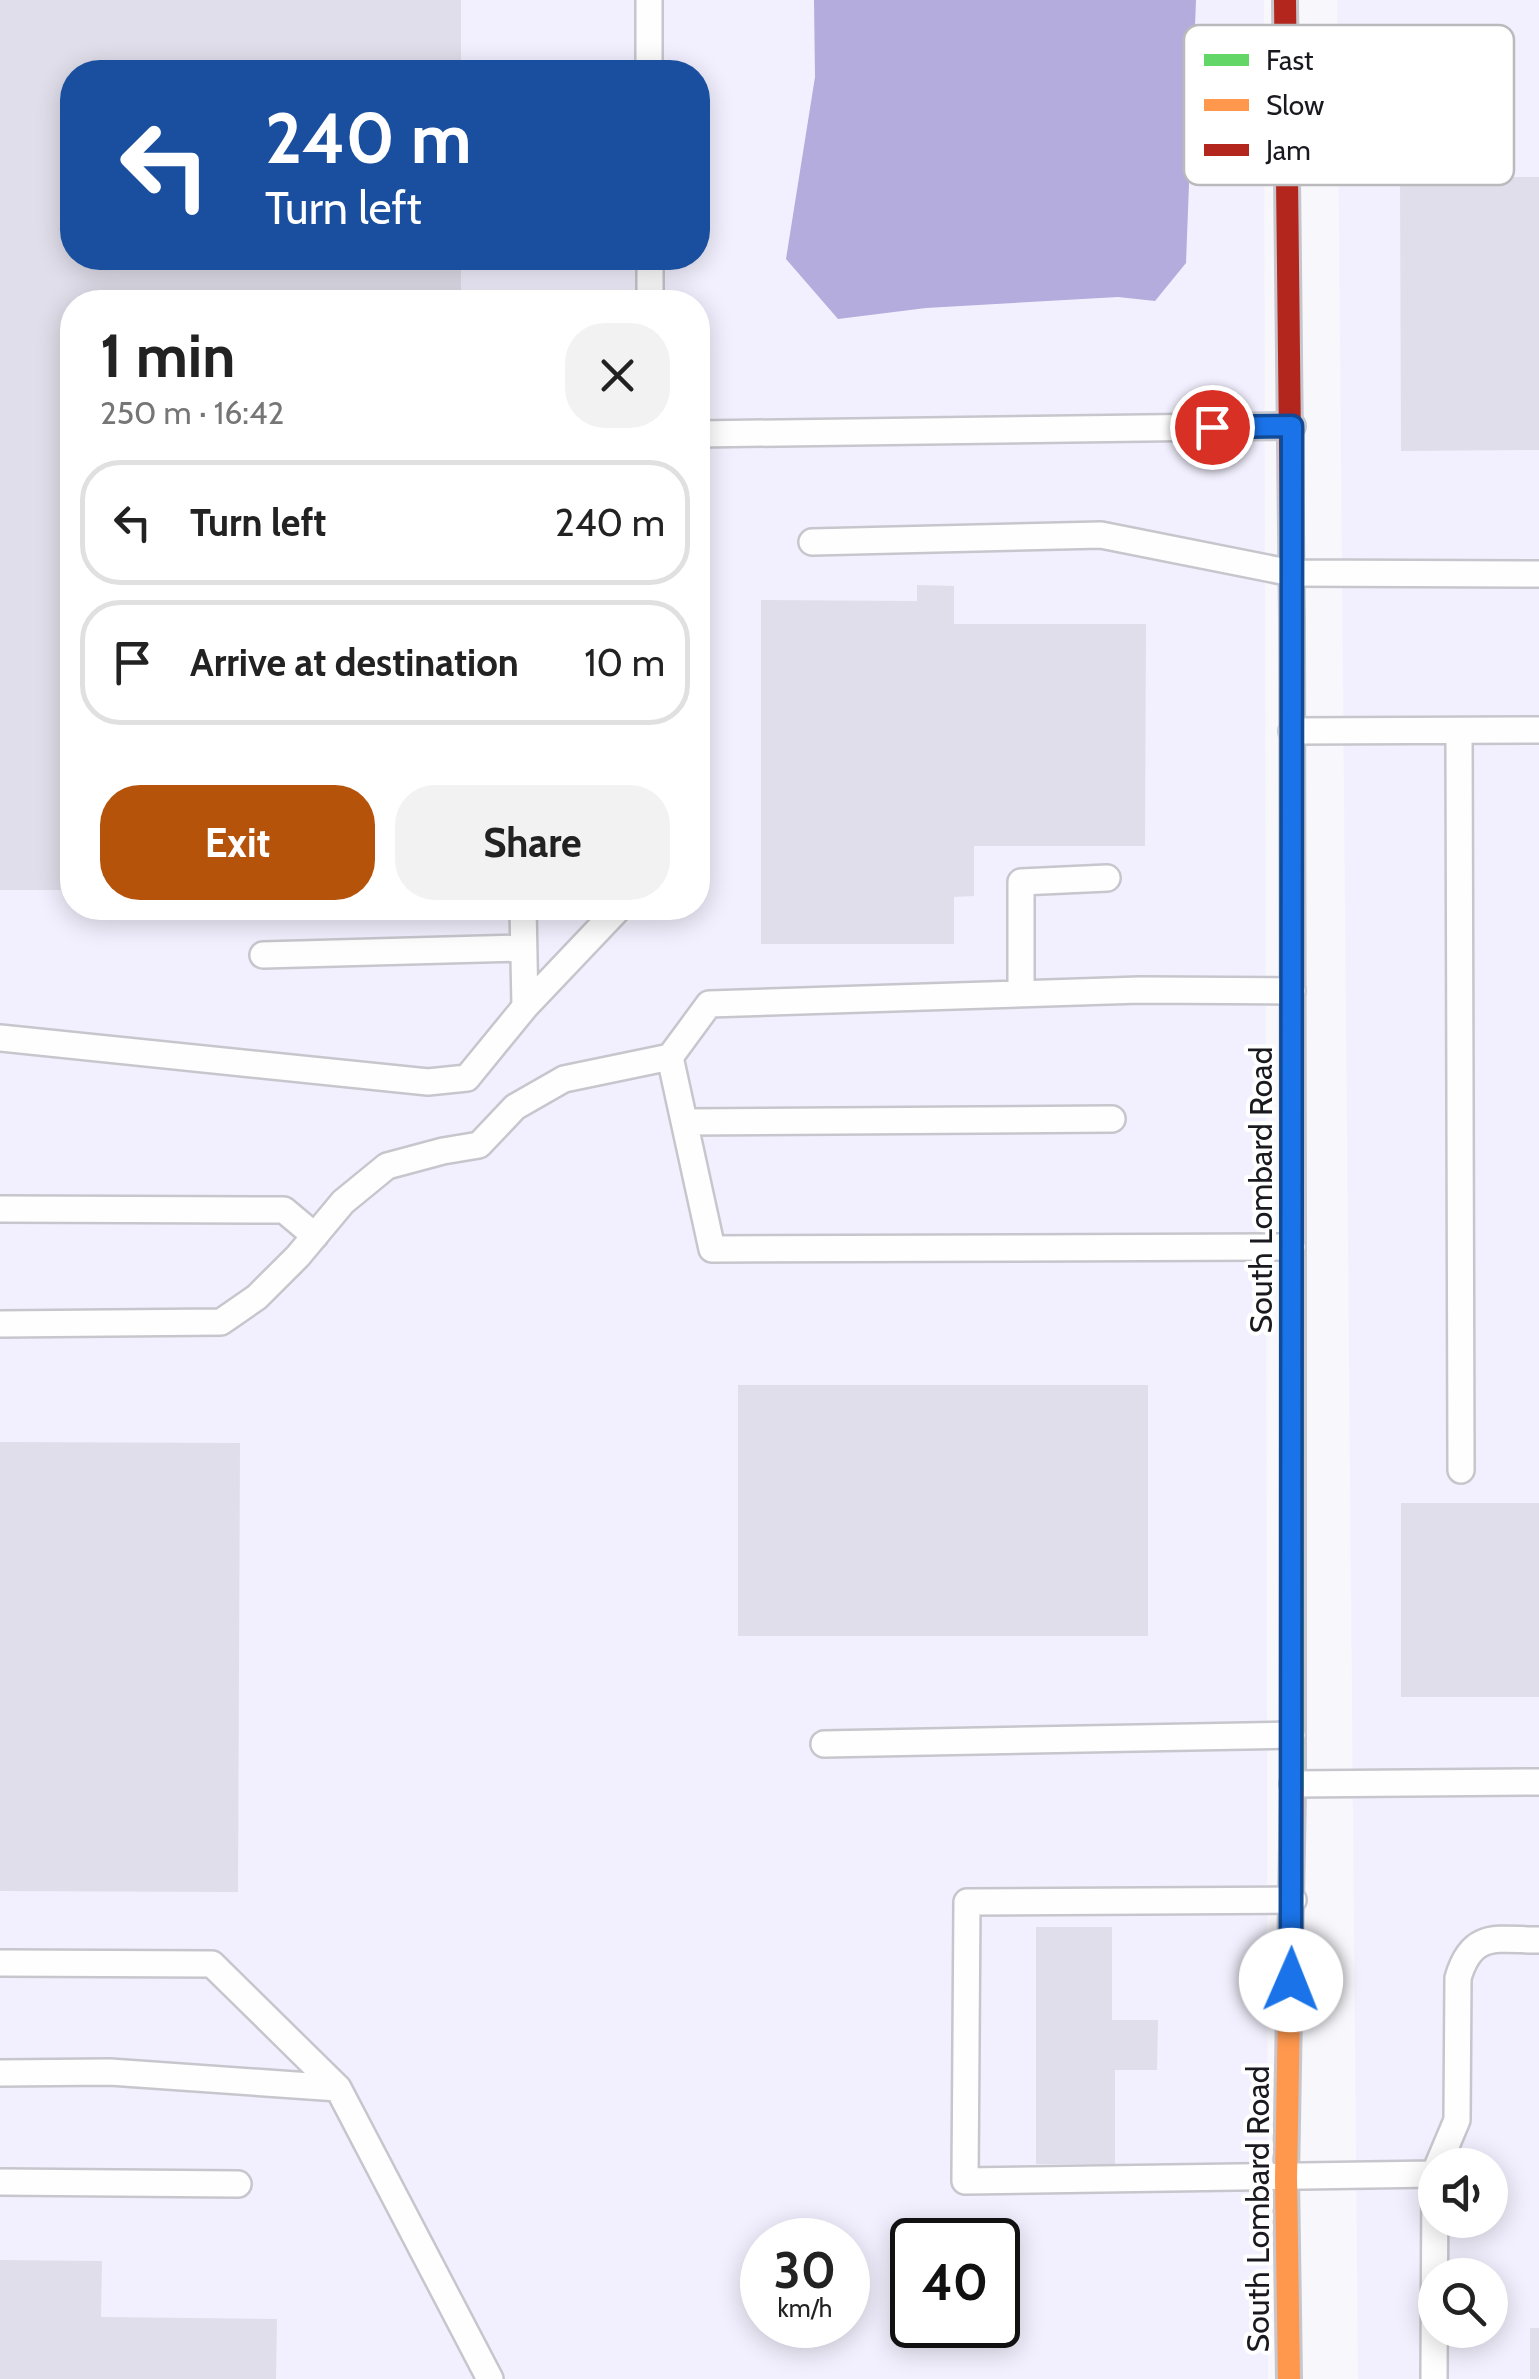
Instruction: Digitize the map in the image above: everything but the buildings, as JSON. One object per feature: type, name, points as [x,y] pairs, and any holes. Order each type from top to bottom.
[{"type":"street","name":"South Lombard Road","points":[[1285,0],[1285,25]]},
{"type":"street","name":"South Lombard Road","points":[[1288,185],[1292,426],[1293,1900],[1286,2178],[1290,2379]]},
{"type":"lane","points":[[649,0],[649,60]]},
{"type":"lane","points":[[710,434],[1292,426]]},
{"type":"lane","points":[[812,542],[1101,536],[1292,572],[1539,574]]},
{"type":"lane","points":[[1459,730],[1461,1470]]},
{"type":"lane","points":[[1292,731],[1539,730]]},
{"type":"lane","points":[[1021,994],[1021,882],[1107,878]]},
{"type":"lane","points":[[523,920],[525,1007]]},
{"type":"lane","points":[[0,1038],[428,1082],[468,1078],[525,1007],[608,920]]},
{"type":"lane","points":[[262,954],[523,948]]},
{"type":"lane","points":[[0,1324],[220,1322],[257,1297],[343,1202],[387,1166],[443,1150],[480,1146],[515,1107],[564,1080],[670,1057],[710,1004],[1021,994],[1292,991]]},
{"type":"lane","points":[[670,1057],[712,1250],[1292,1247]]},
{"type":"lane","points":[[685,1122],[1112,1119]]},
{"type":"lane","points":[[0,1210],[284,1210],[315,1236]]},
{"type":"lane","points":[[824,1744],[1292,1735]]},
{"type":"lane","points":[[1293,1784],[1539,1782]]},
{"type":"lane","points":[[1293,1900],[968,1902],[965,2182],[1286,2178],[1418,2171]]},
{"type":"lane","points":[[1445,2148],[1457,2120],[1458,1978],[1464,1959],[1476,1944],[1487,1940],[1539,1940]]},
{"type":"lane","points":[[0,1963],[212,1964],[338,2088],[490,2379]]},
{"type":"lane","points":[[0,2073],[110,2072],[338,2088]]},
{"type":"lane","points":[[0,2182],[238,2184]]},
{"type":"lane","points":[[1434,2379],[1435,2238]]},
{"type":"shaded area","points":[[0,0],[1264,0],[1264,25],[1184,25],[1184,185],[1264,185],[1268,2379],[0,2379]]},
{"type":"shaded area","points":[[814,0],[1196,0],[1195,25],[1184,25],[1184,185],[1189,185],[1186,263],[1155,301],[1118,297],[926,308],[838,319],[786,259],[815,77]]},
{"type":"shaded area","points":[[1337,0],[1539,0],[1539,2379],[1358,2379],[1339,185],[1514,185],[1514,25],[1337,25]]},
{"type":"traffic: fast","points":[[1293,1227],[1293,1791]]},
{"type":"traffic: slow","points":[[1292,620],[1293,1227]]},
{"type":"traffic: slow","points":[[1289,2379],[1286,2178],[1293,1791]]},
{"type":"traffic: jam","points":[[1285,0],[1285,25]]},
{"type":"traffic: jam","points":[[1287,185],[1292,620]]},
{"type":"route","points":[[1212,427],[1292,426],[1291,1980]]}]
